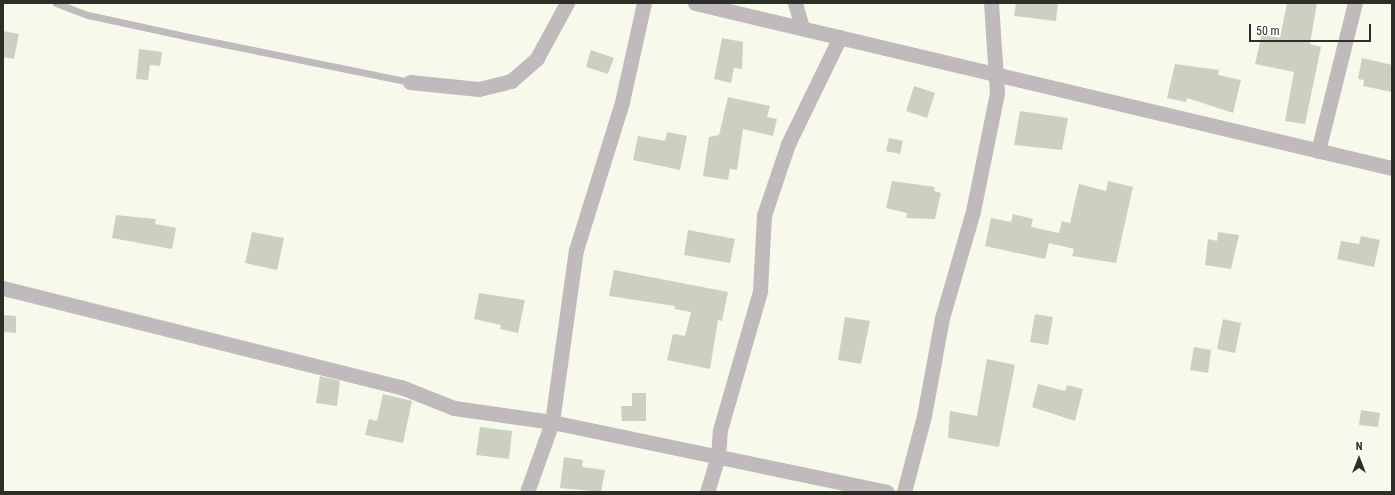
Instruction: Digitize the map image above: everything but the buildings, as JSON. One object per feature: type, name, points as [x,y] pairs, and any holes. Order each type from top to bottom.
[{"type":"street","points":[[410,82],[479,89],[512,81],[537,58],[567,3]]},
{"type":"street","points":[[527,492],[552,422],[576,250],[622,102],[644,3]]},
{"type":"street","points":[[695,3],[1392,168]]},
{"type":"street","points":[[795,3],[802,28]]},
{"type":"street","points":[[904,492],[924,416],[942,318],[973,211],[998,75],[991,3]]},
{"type":"street","points":[[1318,151],[1355,3]]},
{"type":"street","points":[[707,492],[718,457],[720,430],[760,291],[764,215],[788,144],[840,37]]},
{"type":"street","points":[[3,288],[401,387],[454,408],[552,422],[887,492]]},
{"type":"lane","points":[[56,3],[88,15],[189,38],[410,82]]}]
